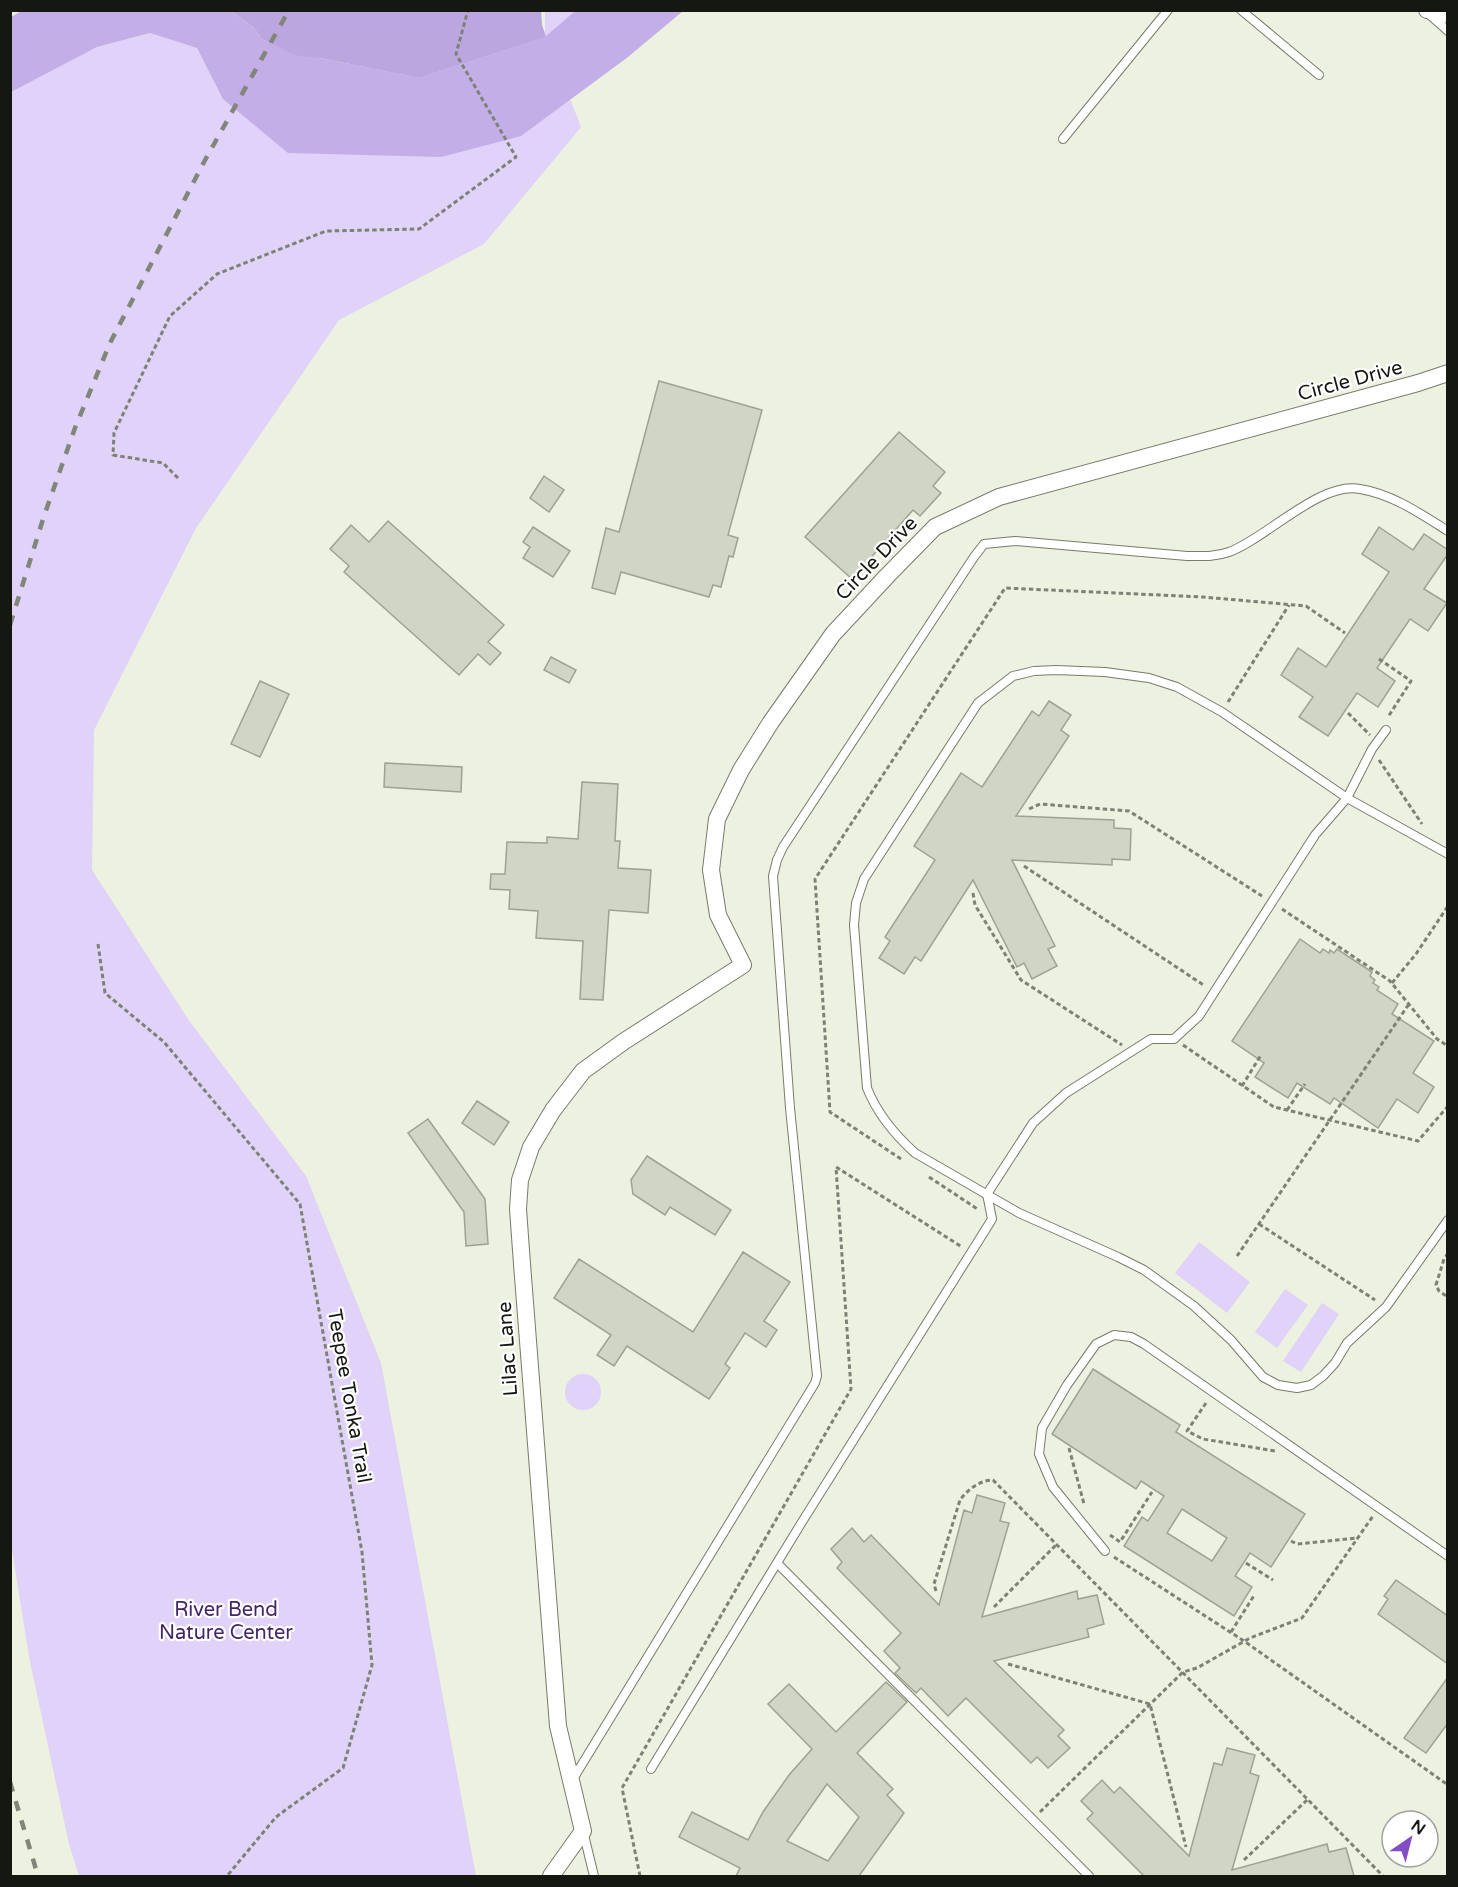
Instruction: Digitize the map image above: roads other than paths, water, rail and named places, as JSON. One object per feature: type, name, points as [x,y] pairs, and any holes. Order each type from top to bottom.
[{"type":"street","points":[[1426,10],[1448,15]]},
{"type":"street","name":"Circle Drive","points":[[743,965],[718,915],[711,870],[717,819],[741,770],[771,722],[833,634],[935,527],[999,497],[1418,384],[1448,373]]},
{"type":"street","name":"Lilac Lane","points":[[583,1831],[558,1726],[518,1209],[520,1180],[531,1147],[553,1110],[583,1071],[623,1042],[743,965]]},
{"type":"street","points":[[551,1876],[583,1831]]},
{"type":"lane","points":[[1063,139],[1168,10]]},
{"type":"lane","points":[[1241,10],[1319,75]]},
{"type":"lane","points":[[1426,10],[1448,31]]},
{"type":"lane","points":[[571,1782],[815,1383],[817,1376],[790,1108],[773,876],[783,847],[974,557],[984,544],[1015,541],[1187,556],[1213,556],[1230,552],[1319,497],[1340,490],[1359,488],[1401,503],[1448,531]]},
{"type":"lane","points":[[1448,854],[1347,798],[1222,712],[1176,687],[1149,678],[1105,672],[1034,671],[1013,676],[978,703],[864,879],[856,903],[854,925],[867,1088],[873,1101],[901,1141],[915,1153],[1019,1213],[1144,1270],[1194,1306],[1231,1340],[1263,1377],[1278,1385],[1296,1388],[1311,1385],[1323,1376],[1335,1363],[1347,1343],[1386,1307],[1448,1220]]},
{"type":"lane","points":[[651,1769],[992,1219],[987,1194],[1033,1123],[1066,1093],[1151,1039],[1174,1039],[1199,1016],[1315,835],[1347,798],[1372,749],[1386,730]]},
{"type":"lane","points":[[1105,1551],[1053,1487],[1039,1454],[1042,1428],[1067,1385],[1096,1344],[1114,1335],[1131,1337],[1144,1344],[1448,1556]]},
{"type":"lane","points":[[777,1563],[1089,1876]]},
{"type":"lane","points":[[583,1831],[594,1876]]},
{"type":"railway","points":[[10,625],[44,516],[75,428],[110,343],[204,162],[289,10]]},
{"type":"railway","points":[[10,1782],[38,1876]]},
{"type":"park label","name":"River Bend Nature Center","points":[[226,1620]]}]
